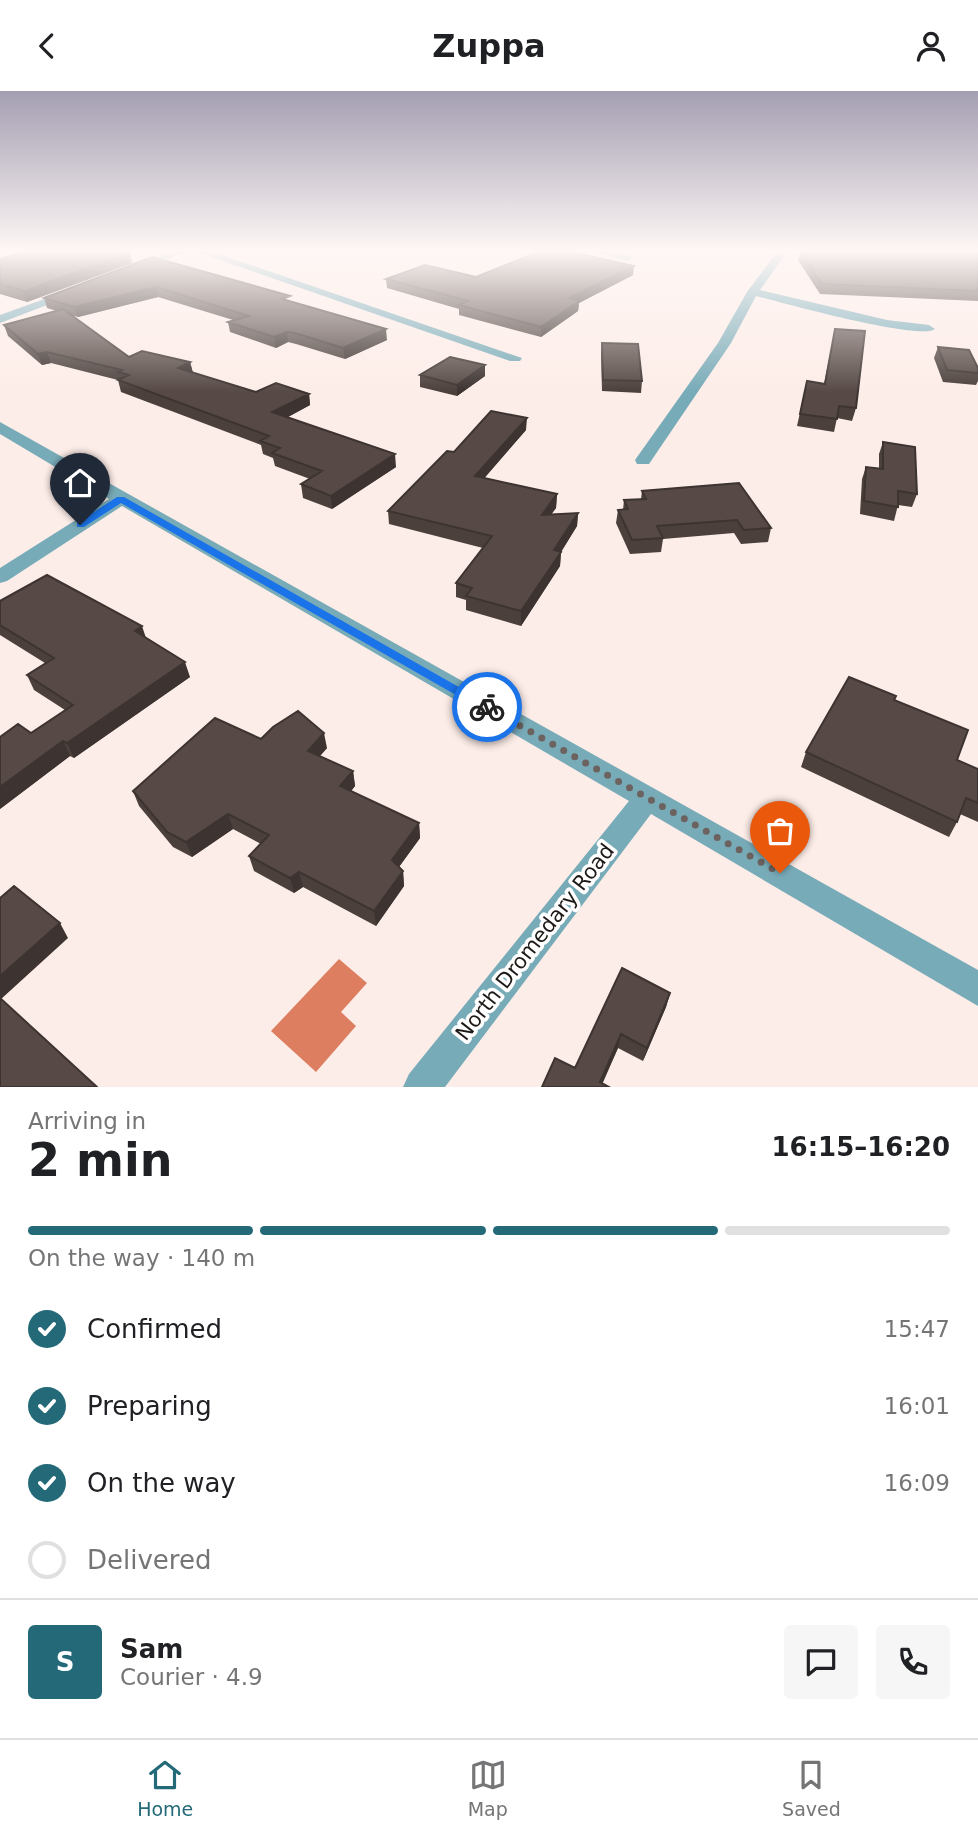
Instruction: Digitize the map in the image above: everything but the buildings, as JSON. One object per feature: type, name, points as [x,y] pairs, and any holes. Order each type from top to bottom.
[{"type":"street","points":[[0,319],[55,298]]},
{"type":"street","points":[[339,298],[515,358]]},
{"type":"street","points":[[643,460],[724,343],[749,298]]},
{"type":"street","points":[[780,298],[887,324],[929,328]]},
{"type":"street","points":[[0,427],[121,499],[648,797],[978,989]]},
{"type":"street","points":[[0,577],[121,499]]},
{"type":"street","name":"North Dromedary Road","points":[[422,1087],[648,797]]},
{"type":"shaded area","points":[[339,959],[367,983],[341,1012],[356,1026],[316,1072],[271,1031]]},
{"type":"way so far","points":[[487,707],[780,873]]},
{"type":"route","points":[[80,525],[121,499],[487,707]]}]
